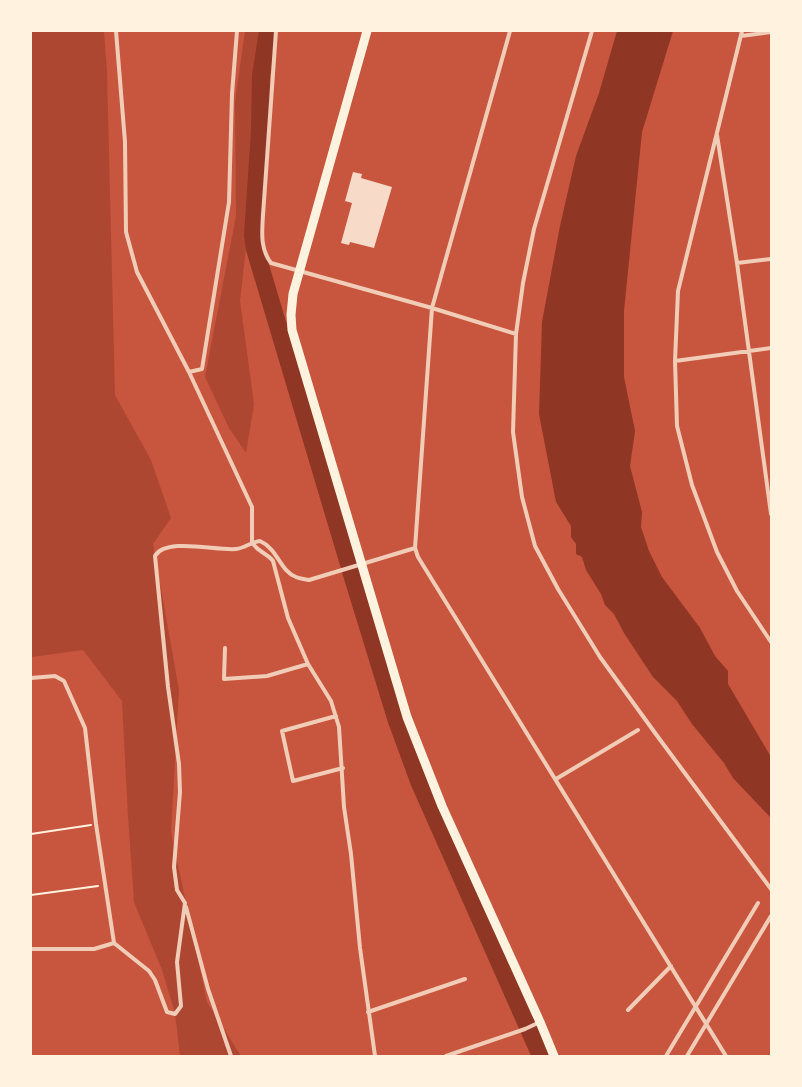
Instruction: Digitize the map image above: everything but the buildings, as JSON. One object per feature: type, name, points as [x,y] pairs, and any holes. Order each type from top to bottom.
[{"type":"main road","points":[[367,31],[299,270],[293,294],[291,315],[292,330],[407,717],[442,806],[554,1056]]},
{"type":"street","points":[[116,31],[125,142],[126,232],[137,272],[189,372],[252,508],[252,542],[254,546],[268,555],[273,561],[288,618],[308,664],[331,700],[336,716],[339,728],[343,768],[344,807],[351,854],[360,948],[375,1056]]},
{"type":"street","points":[[189,372],[202,369],[229,202],[232,94],[237,31]]},
{"type":"street","points":[[276,31],[270,100],[262,243],[266,258],[270,263],[432,308],[516,334]]},
{"type":"street","points":[[510,31],[432,308],[415,548],[422,564],[726,1056]]},
{"type":"street","points":[[592,31],[534,229],[516,334],[513,432],[518,479],[535,546],[558,589],[600,657],[771,889]]},
{"type":"street","points":[[771,32],[741,33],[678,291],[675,362],[677,426],[692,485],[717,552],[733,585],[771,642]]},
{"type":"street","points":[[716,134],[737,263],[771,514]]},
{"type":"street","points":[[737,263],[771,259]]},
{"type":"street","points":[[675,362],[771,348]]},
{"type":"street","points":[[231,1056],[208,989],[185,904],[177,890],[174,867],[180,792],[179,764],[168,687],[155,556],[158,551],[169,546],[236,549],[252,542],[260,541],[266,544],[275,553],[287,570],[296,577],[309,580],[415,548]]},
{"type":"street","points":[[226,648],[224,679],[267,676],[308,664]]},
{"type":"street","points":[[31,678],[54,676],[64,681],[72,695],[85,728],[96,824],[114,943],[149,971],[155,980],[167,1012],[175,1014],[181,1006],[177,962],[185,904]]},
{"type":"street","points":[[336,716],[282,732],[293,781],[343,768]]},
{"type":"street","points":[[556,779],[638,730]]},
{"type":"street","points":[[666,1056],[758,903]]},
{"type":"street","points":[[688,1056],[771,916]]},
{"type":"street","points":[[31,949],[94,949],[114,943]]},
{"type":"street","points":[[628,1010],[671,966]]},
{"type":"street","points":[[368,1012],[465,979]]},
{"type":"street","points":[[446,1056],[525,1029],[540,1022]]},
{"type":"path","points":[[31,834],[96,824]]},
{"type":"path","points":[[31,895],[105,886]]},
{"type":"shaded area","points":[[31,31],[104,31],[107,71],[115,395],[151,460],[171,518],[153,544],[179,690],[171,832],[207,1002],[241,1056],[180,1056],[175,1013],[162,970],[134,902],[122,701],[83,650],[31,657]]},
{"type":"shaded area","points":[[245,31],[262,31],[257,73],[254,176],[240,301],[254,404],[246,453],[229,428],[205,377],[236,216],[235,102]]},
{"type":"shaded area","points":[[617,31],[673,31],[642,132],[624,311],[624,377],[635,431],[630,466],[642,512],[641,527],[649,551],[662,577],[700,628],[715,656],[728,671],[728,684],[771,757],[771,818],[733,778],[724,763],[692,724],[677,701],[653,677],[624,633],[614,614],[605,605],[601,594],[586,570],[582,557],[576,554],[576,544],[571,537],[571,526],[556,502],[539,414],[542,322],[560,226],[576,156],[599,93]]},
{"type":"waterway","points":[[268,31],[261,76],[260,131],[253,235],[255,249],[349,564]]},
{"type":"waterway","points":[[351,571],[397,721],[419,781],[541,1056]]}]
